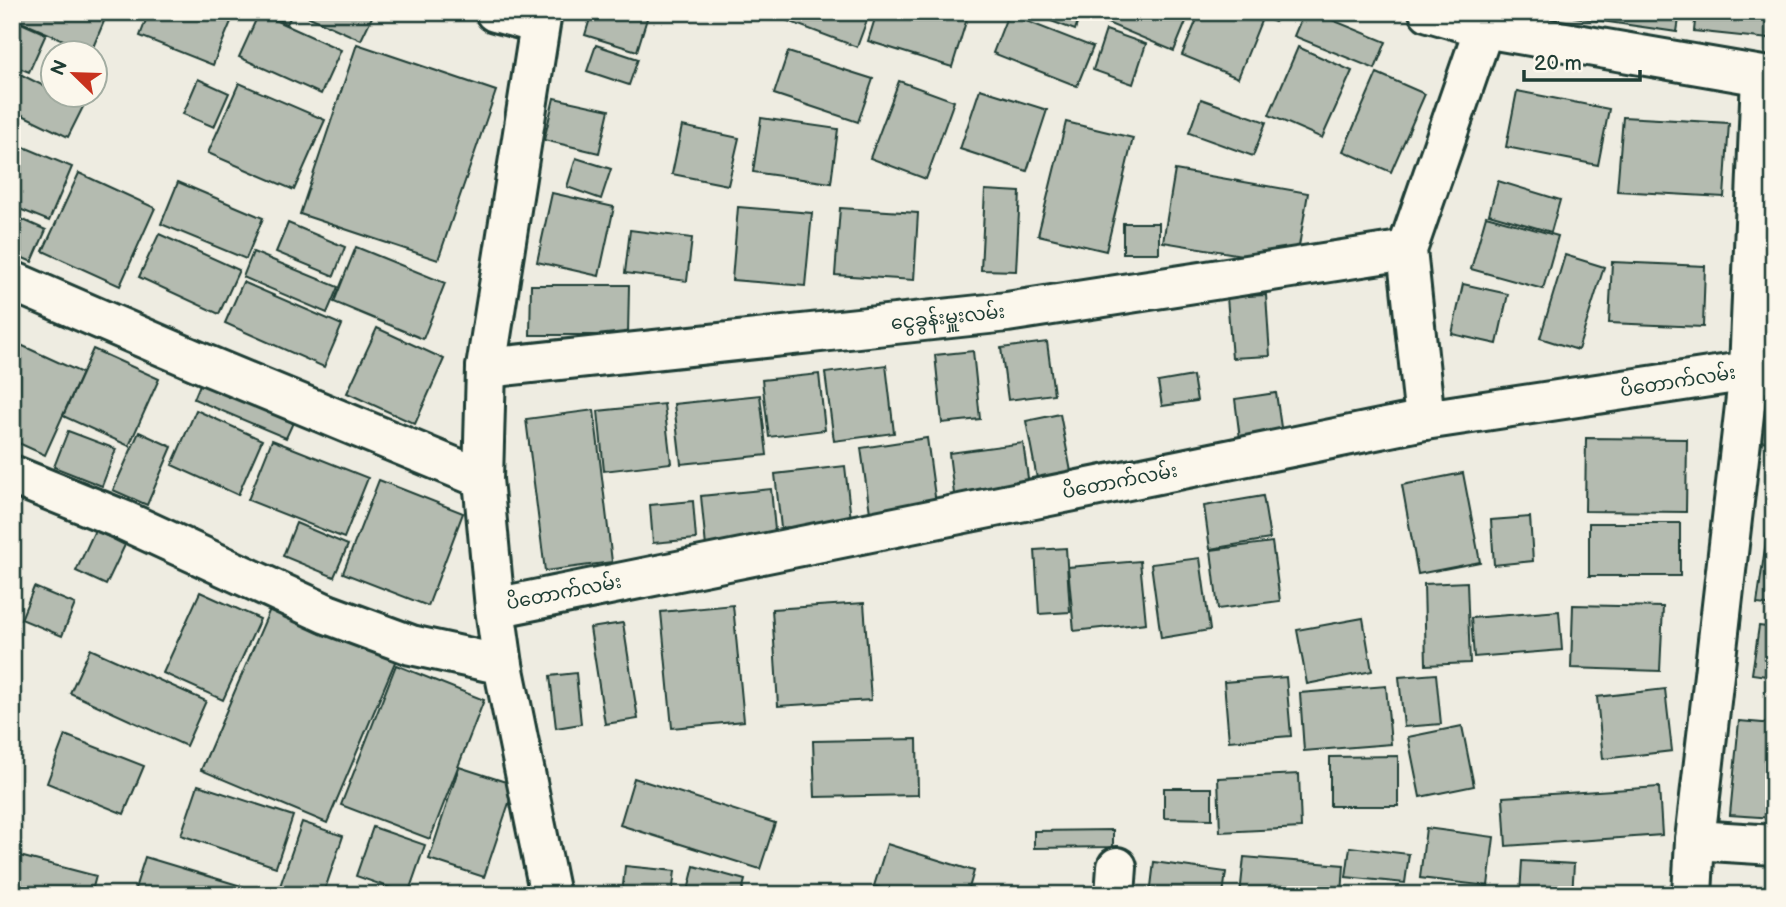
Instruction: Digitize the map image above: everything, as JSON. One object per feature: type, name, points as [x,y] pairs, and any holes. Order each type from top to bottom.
[{"type":"street","points":[[495,12],[540,18],[486,368],[483,479],[503,665],[550,895]]},
{"type":"street","points":[[1429,12],[1484,28],[1767,77],[1761,372],[1695,840],[1692,895]]},
{"type":"street","points":[[1425,420],[1407,250],[1484,28]]},
{"type":"street","name":"ငွေခွန်းမှူးလမ်း","points":[[486,368],[1007,312],[1407,250]]},
{"type":"street","points":[[12,282],[483,479]]},
{"type":"street","name":"ပိတောက်လမ်း","points":[[495,608],[1425,420],[1761,372]]},
{"type":"street","points":[[12,475],[123,520],[327,614],[411,645],[503,665]]},
{"type":"street","points":[[1695,840],[1774,845]]},
{"type":"building","points":[[12,12],[108,12],[97,38],[58,38],[12,18]]},
{"type":"building","points":[[149,12],[235,12],[213,65],[140,36]]},
{"type":"building","points":[[264,12],[293,12],[287,24]]},
{"type":"building","points":[[298,12],[367,12],[373,15],[361,40]]},
{"type":"building","points":[[592,12],[649,12],[637,51],[585,35]]},
{"type":"building","points":[[782,12],[870,12],[857,47],[780,18]]},
{"type":"building","points":[[877,12],[969,12],[952,67],[868,41]]},
{"type":"building","points":[[1027,12],[1081,12],[1075,30]]},
{"type":"building","points":[[1095,12],[1190,12],[1174,51],[1093,17]]},
{"type":"building","points":[[1200,12],[1240,12],[1261,21],[1238,78],[1182,55]]},
{"type":"building","points":[[1248,12],[1279,12],[1275,22]]},
{"type":"building","points":[[1304,12],[1313,12],[1386,42],[1375,69],[1294,36]]},
{"type":"building","points":[[1575,12],[1680,12],[1677,32],[1574,17]]},
{"type":"building","points":[[1696,12],[1772,12],[1769,39],[1694,31]]},
{"type":"building","points":[[259,13],[341,50],[321,94],[239,57]]},
{"type":"building","points":[[1008,14],[1093,47],[1077,86],[993,53]]},
{"type":"building","points":[[12,19],[46,34],[44,38],[38,38],[38,52],[29,72],[12,65]]},
{"type":"building","points":[[1106,30],[1146,44],[1133,84],[1093,70]]},
{"type":"building","points":[[357,44],[496,91],[438,260],[300,214]]},
{"type":"building","points":[[596,45],[638,59],[629,85],[587,71]]},
{"type":"building","points":[[1298,47],[1352,71],[1322,138],[1269,115]]},
{"type":"building","points":[[788,52],[873,79],[858,122],[774,94]]},
{"type":"building","points":[[12,70],[38,83],[38,108],[82,108],[68,137],[12,110]]},
{"type":"building","points":[[1377,73],[1425,94],[1391,172],[1343,151]]},
{"type":"building","points":[[198,79],[229,93],[214,127],[183,114]]},
{"type":"building","points":[[899,81],[954,101],[926,179],[870,158]]},
{"type":"building","points":[[239,83],[325,120],[294,190],[208,153]]},
{"type":"building","points":[[980,89],[1047,110],[1027,171],[960,149]]},
{"type":"building","points":[[1517,91],[1609,109],[1598,165],[1506,147]]},
{"type":"building","points":[[554,98],[609,110],[599,153],[544,140]]},
{"type":"building","points":[[1201,99],[1266,122],[1253,156],[1189,133]]},
{"type":"building","points":[[1623,117],[1729,123],[1724,197],[1617,191]]},
{"type":"building","points":[[761,118],[838,129],[831,183],[753,172]]},
{"type":"building","points":[[1066,122],[1133,138],[1106,251],[1038,235]]},
{"type":"building","points":[[682,126],[739,138],[728,185],[672,174]]},
{"type":"building","points":[[12,142],[72,167],[49,221],[12,206]]},
{"type":"building","points":[[576,158],[611,169],[601,199],[567,187]]},
{"type":"building","points":[[1175,170],[1308,193],[1296,264],[1163,242]]},
{"type":"building","points":[[79,173],[155,208],[120,286],[43,251]]},
{"type":"building","points":[[1498,181],[1560,200],[1551,232],[1489,214]]},
{"type":"building","points":[[178,182],[263,218],[246,259],[161,224]]},
{"type":"building","points":[[985,190],[1020,192],[1016,271],[981,270]]},
{"type":"building","points":[[552,193],[614,207],[599,276],[537,262]]},
{"type":"building","points":[[738,207],[812,213],[805,286],[732,280]]},
{"type":"building","points":[[840,208],[918,213],[914,280],[835,275]]},
{"type":"building","points":[[12,215],[46,230],[32,262],[12,253]]},
{"type":"building","points":[[1486,216],[1558,236],[1543,289],[1471,269]]},
{"type":"building","points":[[288,223],[345,247],[334,276],[276,252]]},
{"type":"building","points":[[1123,223],[1159,223],[1159,253],[1123,253]]},
{"type":"building","points":[[630,230],[692,238],[687,281],[625,273]]},
{"type":"building","points":[[159,234],[239,270],[219,314],[139,277]]},
{"type":"building","points":[[356,247],[445,283],[423,339],[334,302]]},
{"type":"building","points":[[253,252],[338,287],[327,313],[243,277]]},
{"type":"building","points":[[1565,255],[1604,267],[1578,350],[1540,338]]},
{"type":"building","points":[[1612,262],[1705,266],[1703,327],[1609,323]]},
{"type":"building","points":[[243,282],[342,325],[324,367],[225,323]]},
{"type":"building","points":[[1463,284],[1508,294],[1497,344],[1452,334]]},
{"type":"building","points":[[531,285],[629,285],[628,335],[530,335]]},
{"type":"building","points":[[1266,295],[1270,356],[1232,358],[1227,297]]},
{"type":"building","points":[[377,328],[444,359],[415,424],[347,393]]},
{"type":"building","points":[[12,341],[82,373],[45,455],[12,440]]},
{"type":"building","points":[[1047,342],[1054,394],[1008,400],[1001,348]]},
{"type":"building","points":[[93,349],[159,379],[129,446],[63,416]]},
{"type":"building","points":[[973,351],[980,419],[942,423],[935,355]]},
{"type":"building","points":[[886,365],[894,433],[834,441],[825,373]]},
{"type":"building","points":[[819,374],[825,430],[769,437],[762,380]]},
{"type":"building","points":[[1193,376],[1197,401],[1162,406],[1158,382]]},
{"type":"building","points":[[203,377],[296,416],[286,438],[194,399]]},
{"type":"building","points":[[1276,393],[1283,441],[1241,447],[1235,399]]},
{"type":"building","points":[[760,395],[767,455],[681,464],[674,404]]},
{"type":"building","points":[[1760,398],[1774,399],[1774,442],[1758,441]]},
{"type":"building","points":[[664,404],[671,463],[604,471],[598,411]]},
{"type":"building","points":[[196,410],[262,440],[238,495],[172,465]]},
{"type":"building","points":[[594,410],[612,562],[545,571],[526,419]]},
{"type":"building","points":[[1060,414],[1073,482],[1039,489],[1026,421]]},
{"type":"building","points":[[68,431],[116,449],[102,486],[54,467]]},
{"type":"building","points":[[139,432],[172,447],[147,505],[113,490]]},
{"type":"building","points":[[927,438],[937,511],[871,520],[861,448]]},
{"type":"building","points":[[1586,438],[1687,439],[1686,512],[1585,511]]},
{"type":"building","points":[[272,440],[368,478],[344,538],[248,500]]},
{"type":"building","points":[[1023,443],[1030,492],[955,502],[949,453]]},
{"type":"building","points":[[845,466],[851,520],[781,528],[775,474]]},
{"type":"building","points":[[1463,473],[1480,562],[1418,574],[1402,485]]},
{"type":"building","points":[[379,480],[463,513],[428,606],[343,573]]},
{"type":"building","points":[[771,489],[776,540],[706,547],[701,496]]},
{"type":"building","points":[[1263,496],[1270,539],[1210,549],[1204,506]]},
{"type":"building","points":[[693,501],[696,539],[653,543],[650,505]]},
{"type":"building","points":[[1530,517],[1533,561],[1494,565],[1491,520]]},
{"type":"building","points":[[296,523],[348,545],[334,577],[283,556]]},
{"type":"building","points":[[1589,523],[1680,523],[1680,576],[1589,576]]},
{"type":"building","points":[[95,530],[125,545],[106,585],[76,571]]},
{"type":"building","points":[[1767,534],[1774,535],[1774,606],[1757,604]]},
{"type":"building","points":[[1272,542],[1280,601],[1218,609],[1211,550]]},
{"type":"building","points":[[1066,548],[1070,612],[1039,614],[1035,550]]},
{"type":"building","points":[[1200,558],[1210,630],[1161,638],[1151,564]]},
{"type":"building","points":[[1140,561],[1146,623],[1074,631],[1068,567]]},
{"type":"building","points":[[1467,582],[1470,663],[1426,665],[1424,584]]},
{"type":"building","points":[[34,587],[75,604],[62,636],[21,619]]},
{"type":"building","points":[[200,592],[260,619],[223,700],[163,673]]},
{"type":"building","points":[[273,602],[398,655],[327,823],[201,770]]},
{"type":"building","points":[[864,603],[871,700],[778,706],[772,609]]},
{"type":"building","points":[[733,605],[744,721],[672,728],[661,612]]},
{"type":"building","points":[[1573,605],[1663,607],[1660,671],[1571,668]]},
{"type":"building","points":[[1559,611],[1562,650],[1474,657],[1471,618]]},
{"type":"building","points":[[1363,618],[1372,671],[1307,684],[1297,630]]},
{"type":"building","points":[[623,623],[638,719],[605,724],[590,628]]},
{"type":"building","points":[[1759,626],[1774,628],[1774,677],[1752,674]]},
{"type":"building","points":[[90,649],[206,701],[186,746],[70,693]]},
{"type":"building","points":[[396,665],[484,700],[430,839],[341,805]]},
{"type":"building","points":[[576,673],[581,724],[556,728],[550,676]]},
{"type":"building","points":[[1436,674],[1441,724],[1404,727],[1399,677]]},
{"type":"building","points":[[1286,677],[1291,736],[1229,741],[1224,682]]},
{"type":"building","points":[[1386,686],[1391,744],[1304,751],[1300,693]]},
{"type":"building","points":[[1665,689],[1672,751],[1603,759],[1597,697]]},
{"type":"building","points":[[1739,721],[1774,724],[1774,818],[1730,815]]},
{"type":"building","points":[[1462,726],[1474,786],[1420,797],[1408,737]]},
{"type":"building","points":[[65,735],[144,766],[124,814],[47,783]]},
{"type":"building","points":[[917,739],[918,795],[815,797],[813,741]]},
{"type":"building","points":[[1398,756],[1398,806],[1330,806],[1330,757]]},
{"type":"building","points":[[459,767],[515,785],[484,877],[429,859]]},
{"type":"building","points":[[1299,774],[1301,828],[1220,832],[1218,778]]},
{"type":"building","points":[[634,778],[775,823],[760,869],[620,825]]},
{"type":"building","points":[[198,785],[293,816],[276,867],[181,835]]},
{"type":"building","points":[[1659,787],[1662,835],[1506,846],[1503,797]]},
{"type":"building","points":[[1164,788],[1212,788],[1212,819],[1164,818]]},
{"type":"building","points":[[302,822],[343,836],[323,895],[277,895]]},
{"type":"building","points":[[373,827],[425,845],[408,894],[356,876]]},
{"type":"building","points":[[1426,828],[1494,837],[1488,886],[1420,878]]},
{"type":"building","points":[[1113,830],[1113,847],[1034,848],[1034,831]]},
{"type":"building","points":[[887,844],[974,871],[967,895],[903,895],[874,886]]},
{"type":"building","points":[[1350,847],[1409,854],[1405,883],[1346,877]]},
{"type":"building","points":[[12,854],[96,876],[91,895],[12,895]]},
{"type":"building","points":[[145,857],[261,892],[260,895],[133,895]]},
{"type":"building","points":[[1244,857],[1344,865],[1342,895],[1240,895]]},
{"type":"building","points":[[1522,861],[1574,864],[1572,895],[1520,895]]},
{"type":"building","points":[[1154,862],[1226,872],[1223,895],[1150,895]]},
{"type":"building","points":[[625,866],[675,871],[672,895],[622,895]]},
{"type":"building","points":[[694,866],[745,880],[741,895],[687,895]]},
{"type":"building","points":[[1745,888],[1774,889],[1774,895],[1744,895]]}]
